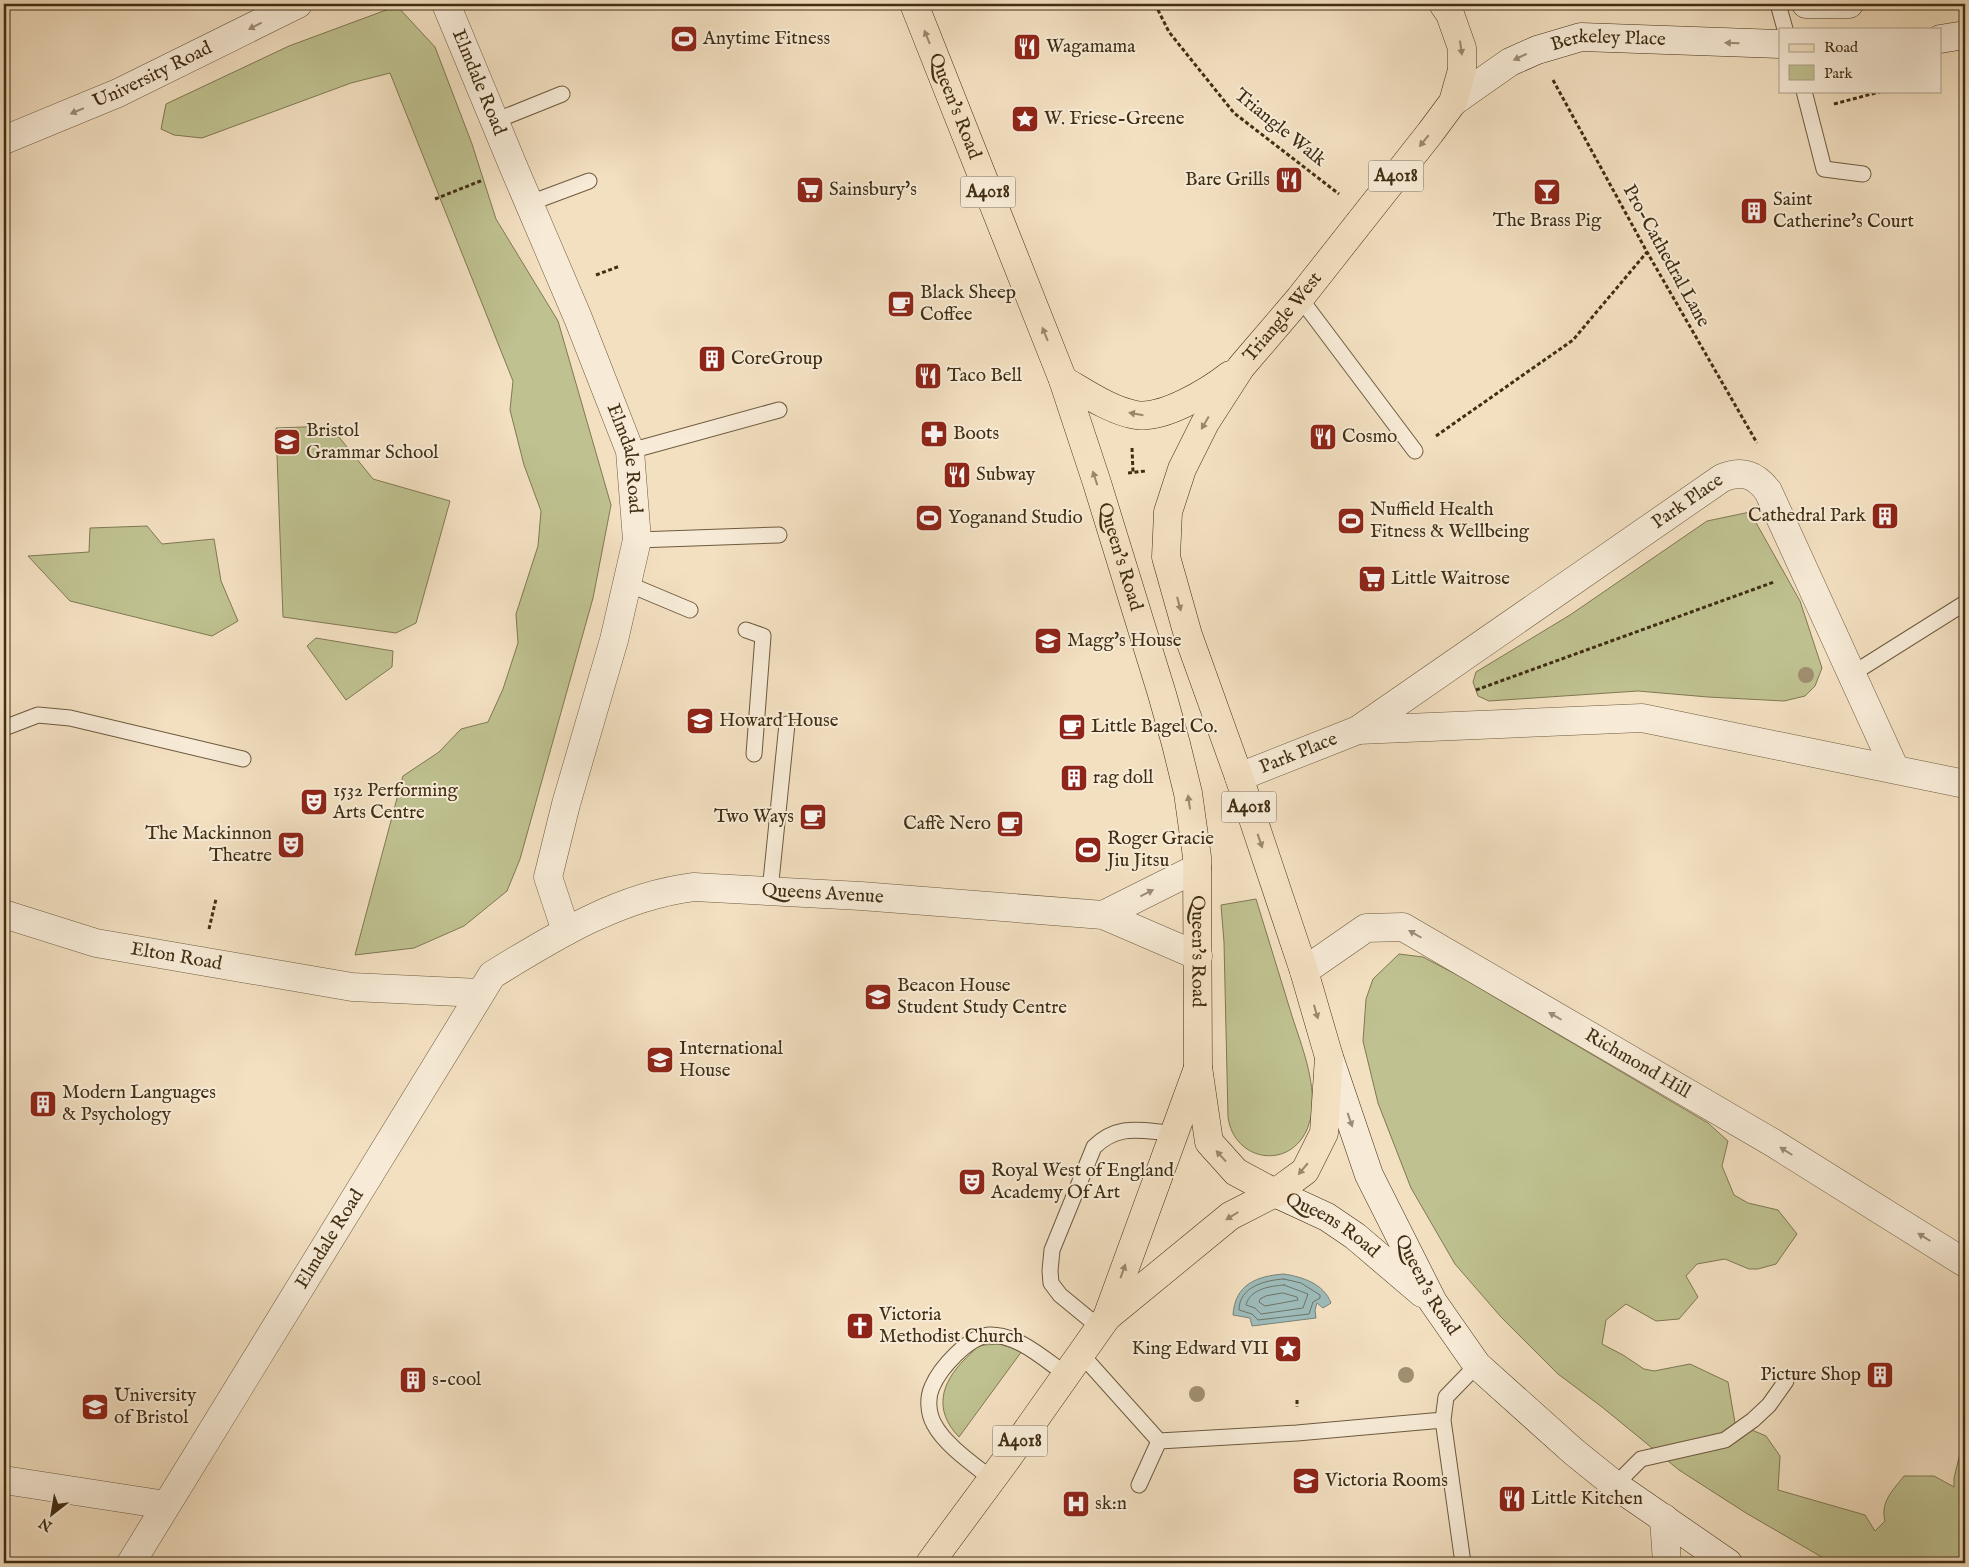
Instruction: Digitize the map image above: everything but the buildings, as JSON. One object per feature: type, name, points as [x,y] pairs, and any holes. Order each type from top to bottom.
[{"type":"main road","name":"Queen's Road","points":[[914,4],[1063,380],[1162,694],[1188,793],[1197,857],[1198,1067],[1209,1142],[1236,1172],[1275,1193]]},
{"type":"main road","name":"A4018","points":[[1443,4],[1450,14],[1462,48],[1462,70],[1453,102]]},
{"type":"main road","name":"Triangle West","points":[[1166,557],[1168,512],[1182,469],[1205,423],[1241,367],[1300,298],[1453,102]]},
{"type":"main road","name":"A4018","points":[[1063,380],[1103,403],[1135,415],[1154,416],[1208,392],[1241,367]]},
{"type":"main road","name":"Queen's Road","points":[[1166,557],[1188,635],[1304,971],[1329,1057]]},
{"type":"main road","name":"A4018","points":[[1103,1322],[1230,1216],[1275,1193],[1305,1171],[1324,1133],[1329,1057]]},
{"type":"main road","name":"A4018","points":[[930,1563],[1103,1322],[1198,1067]]},
{"type":"street","name":"University Road","points":[[4,140],[118,93],[298,4]]},
{"type":"street","name":"Elmdale Road","points":[[131,1563],[486,984],[559,935],[548,877],[566,804],[614,640],[637,540],[630,451],[578,318],[446,4]]},
{"type":"street","points":[[1806,4],[1849,4]]},
{"type":"street","points":[[1942,39],[1965,35]]},
{"type":"street","name":"Berkeley Place","points":[[1453,102],[1510,62],[1537,50],[1581,37],[1779,44]]},
{"type":"street","name":"Park Place","points":[[1238,777],[1358,730],[1722,478],[1734,473],[1748,475],[1760,480],[1768,491],[1895,769]]},
{"type":"street","name":"Park Place","points":[[1358,730],[1642,718],[1965,784]]},
{"type":"street","points":[[1103,915],[1197,868]]},
{"type":"street","name":"Queens Avenue","points":[[559,935],[600,914],[668,890],[694,886],[1103,915]]},
{"type":"street","name":"Elton Road","points":[[4,914],[96,943],[352,987],[486,984]]},
{"type":"street","points":[[1103,915],[1198,956]]},
{"type":"street","name":"Richmond Hill","points":[[1304,971],[1366,928],[1403,928],[1775,1144],[1965,1263]]},
{"type":"street","name":"Queen's Road","points":[[1329,1057],[1369,1175],[1433,1302],[1477,1365],[1574,1452],[1615,1485],[1728,1563]]},
{"type":"street","name":"Queens Road","points":[[1275,1193],[1327,1217],[1355,1236],[1433,1302]]},
{"type":"street","points":[[4,1480],[166,1505]]},
{"type":"street","points":[[1664,1518],[1667,1563]]},
{"type":"lane","points":[[1778,4],[1785,28]]},
{"type":"lane","points":[[1804,92],[1824,170],[1863,174]]},
{"type":"lane","points":[[495,121],[562,94]]},
{"type":"lane","points":[[530,204],[589,181]]},
{"type":"lane","points":[[1300,298],[1415,451]]},
{"type":"lane","points":[[630,451],[778,410]]},
{"type":"lane","points":[[637,540],[779,535]]},
{"type":"lane","points":[[628,584],[690,610]]},
{"type":"lane","points":[[1852,674],[1965,603]]},
{"type":"lane","points":[[746,630],[763,636],[754,754]]},
{"type":"lane","points":[[4,728],[38,715],[70,718],[243,759]]},
{"type":"lane","points":[[770,892],[787,724]]},
{"type":"lane","points":[[1103,1322],[1060,1295],[1051,1283],[1052,1250],[1094,1147],[1104,1138],[1124,1130],[1172,1133]]},
{"type":"lane","points":[[992,1479],[954,1448],[934,1425],[928,1408],[931,1388],[943,1368],[974,1339],[990,1335],[1010,1339],[1074,1364],[1159,1441],[1326,1431],[1443,1420]]},
{"type":"lane","points":[[1463,1563],[1443,1420],[1446,1397],[1477,1365]]},
{"type":"lane","points":[[1615,1485],[1641,1459],[1725,1440],[1769,1405],[1786,1381]]},
{"type":"lane","points":[[1139,1485],[1159,1441]]},
{"type":"path","name":"Triangle Walk","points":[[1155,4],[1169,32],[1234,113],[1365,214]]},
{"type":"path","name":"Pro-Cathedral Lane","points":[[1537,50],[1647,252],[1759,447],[1748,475]]},
{"type":"path","points":[[1814,136],[1840,131],[1832,104],[1879,92]]},
{"type":"path","points":[[435,199],[479,181]]},
{"type":"path","points":[[1415,451],[1572,340],[1647,252]]},
{"type":"path","points":[[603,273],[620,266]]},
{"type":"path","points":[[1476,690],[1805,571]]},
{"type":"green space","points":[[397,6],[435,47],[472,144],[496,219],[558,321],[611,505],[593,598],[520,859],[507,891],[464,926],[414,948],[355,955],[403,776],[439,752],[461,729],[488,722],[503,689],[518,643],[516,614],[538,546],[541,511],[524,465],[510,410],[513,381],[390,73],[351,83],[202,138],[174,135],[161,129],[166,104],[289,46]]},
{"type":"green space","points":[[330,426],[373,479],[450,501],[416,623],[396,633],[283,617],[276,428]]},
{"type":"green space","points":[[1750,512],[1800,601],[1822,668],[1815,686],[1805,696],[1784,701],[1638,691],[1489,701],[1478,696],[1473,682],[1476,672],[1570,615],[1707,521]]},
{"type":"green space","points":[[147,526],[162,544],[214,539],[221,581],[238,621],[212,636],[70,601],[28,556],[89,552],[90,528]]},
{"type":"green space","points":[[316,638],[393,651],[392,667],[346,700],[307,646]]},
{"type":"green space","points":[[1256,899],[1304,1051],[1312,1087],[1312,1114],[1308,1127],[1300,1141],[1289,1150],[1277,1155],[1251,1152],[1241,1144],[1232,1132],[1228,1117],[1224,942],[1221,905]]},
{"type":"green space","points":[[1399,954],[1423,957],[1459,976],[1708,1123],[1728,1141],[1722,1166],[1734,1195],[1748,1203],[1778,1210],[1797,1234],[1776,1264],[1758,1269],[1749,1269],[1725,1259],[1697,1264],[1686,1276],[1698,1297],[1679,1319],[1656,1321],[1626,1304],[1606,1320],[1602,1344],[1644,1369],[1654,1371],[1690,1364],[1728,1382],[1735,1423],[1766,1436],[1780,1456],[1778,1490],[1865,1515],[1875,1531],[1885,1521],[1884,1508],[1886,1502],[1904,1476],[1934,1476],[1954,1487],[1954,1478],[1963,1441],[1965,1440],[1964,1563],[1832,1563],[1746,1513],[1679,1470],[1558,1374],[1501,1317],[1455,1264],[1411,1188],[1378,1103],[1363,1041],[1366,999],[1373,979]]},
{"type":"green space","points":[[999,1344],[1022,1351],[959,1437],[951,1427],[943,1407],[946,1387],[957,1368],[976,1348],[982,1345]]},
{"type":"water","points":[[1284,1274],[1312,1282],[1328,1296],[1331,1303],[1323,1308],[1317,1303],[1315,1310],[1316,1318],[1252,1326],[1250,1318],[1233,1315],[1238,1296],[1249,1284],[1265,1277]]},
{"type":"place","name":"Anytime Fitness","points":[[684,39]]},
{"type":"place","name":"Wagamama","points":[[1027,47]]},
{"type":"place","name":"W. Friese-Greene","points":[[1025,119]]},
{"type":"place","name":"Bare Grills","points":[[1289,180]]},
{"type":"place","name":"Sainsbury's","points":[[810,190]]},
{"type":"place","name":"The Brass Pig","points":[[1547,192]]},
{"type":"place","name":"Saint Catherine's Court","points":[[1754,211]]},
{"type":"place","name":"Black Sheep Coffee","points":[[901,304]]},
{"type":"place","name":"CoreGroup","points":[[712,359]]},
{"type":"place","name":"Taco Bell","points":[[928,376]]},
{"type":"place","name":"Boots","points":[[934,434]]},
{"type":"place","name":"Cosmo","points":[[1323,437]]},
{"type":"place","name":"Bristol Grammar School","points":[[287,442]]},
{"type":"place","name":"Subway","points":[[957,475]]},
{"type":"place","name":"Cathedral Park","points":[[1885,516]]},
{"type":"place","name":"Yoganand Studio","points":[[929,518]]},
{"type":"place","name":"Nuffield Health Fitness & Wellbeing","points":[[1351,521]]},
{"type":"place","name":"Little Waitrose","points":[[1372,579]]},
{"type":"place","name":"Magg's House","points":[[1048,641]]},
{"type":"place","name":"Howard House","points":[[700,721]]},
{"type":"place","name":"Little Bagel Co.","points":[[1072,727]]},
{"type":"place","name":"rag doll","points":[[1074,778]]},
{"type":"place","name":"1532 Performing Arts Centre","points":[[314,802]]},
{"type":"place","name":"Two Ways","points":[[813,817]]},
{"type":"place","name":"Caffè Nero","points":[[1010,824]]},
{"type":"place","name":"The Mackinnon Theatre","points":[[291,845]]},
{"type":"place","name":"Roger Gracie Jiu Jitsu","points":[[1088,850]]},
{"type":"place","name":"Beacon House Student Study Centre","points":[[878,997]]},
{"type":"place","name":"International House","points":[[660,1060]]},
{"type":"place","name":"Modern Languages & Psychology","points":[[43,1104]]},
{"type":"place","name":"Royal West of England Academy Of Art","points":[[972,1182]]},
{"type":"place","name":"Victoria Methodist Church","points":[[860,1326]]},
{"type":"place","name":"King Edward VII","points":[[1288,1349]]},
{"type":"place","name":"Picture Shop","points":[[1880,1375]]},
{"type":"place","name":"s-cool","points":[[413,1380]]},
{"type":"place","name":"University of Bristol","points":[[95,1407]]},
{"type":"place","name":"Victoria Rooms","points":[[1306,1481]]},
{"type":"place","name":"Little Kitchen","points":[[1512,1499]]},
{"type":"place","name":"sk:n","points":[[1076,1504]]}]
